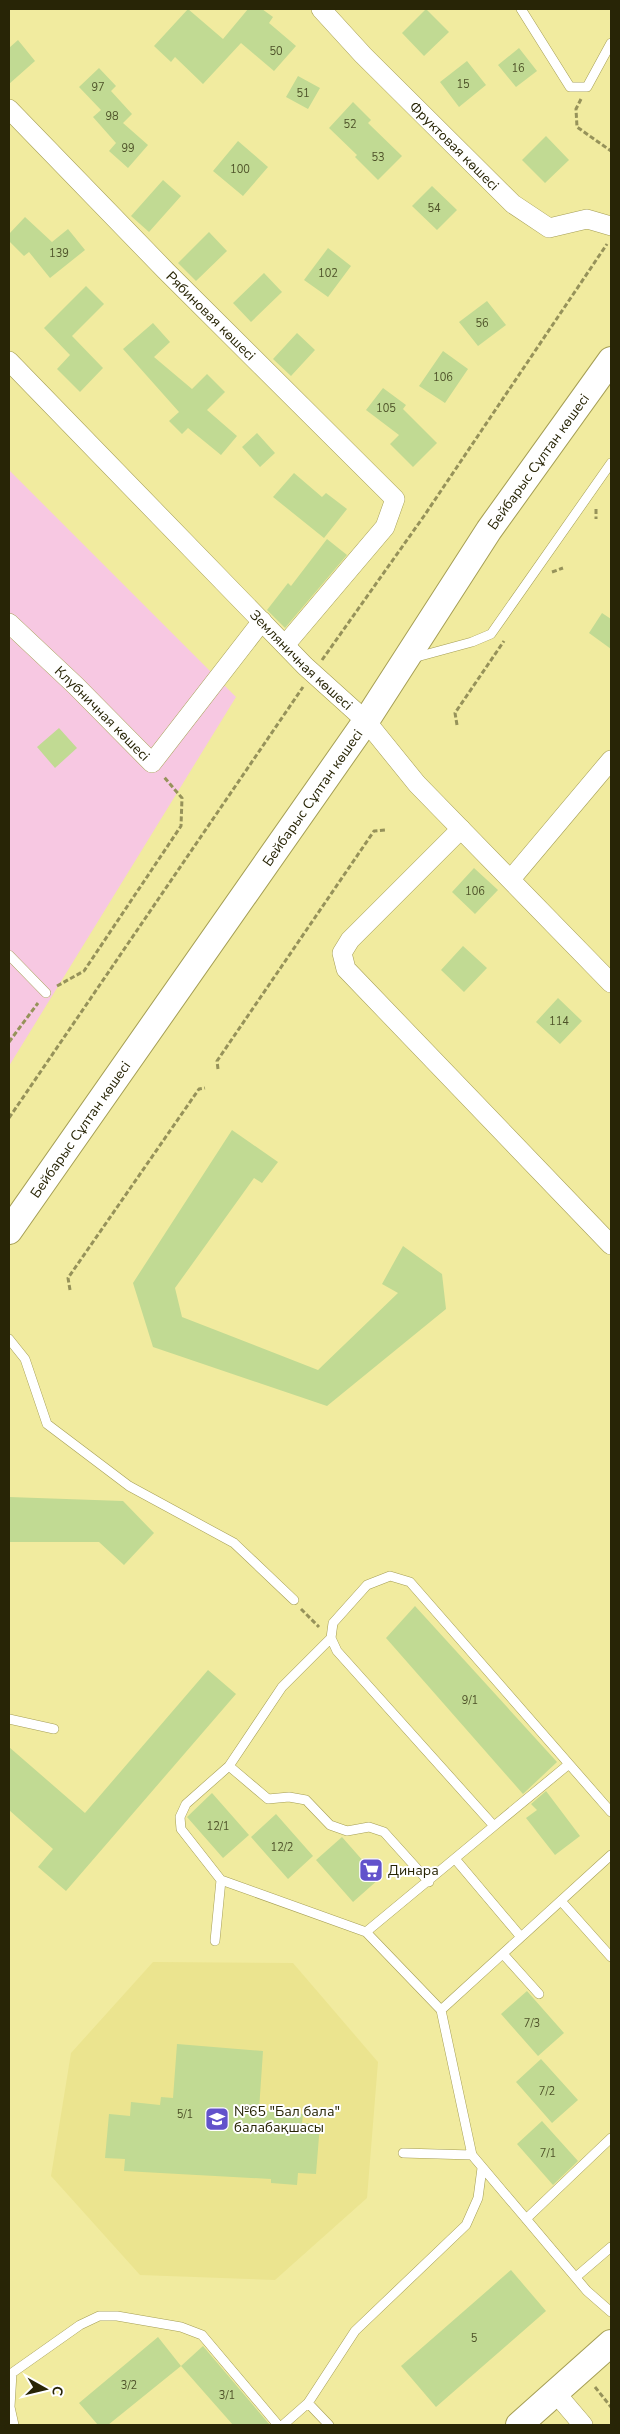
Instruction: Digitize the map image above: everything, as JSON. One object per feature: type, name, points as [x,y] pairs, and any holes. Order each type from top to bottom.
[{"type":"street","name":"Фруктовая көшесі","points":[[321,9],[363,55],[513,204],[532,219],[549,228],[587,219],[611,226]]},
{"type":"street","name":"Рябиновая көшесі","points":[[9,109],[166,271],[395,499],[385,527],[286,645]]},
{"type":"street","name":"Бейбарыс Сұлтан көшесі","points":[[9,1231],[366,722],[489,530],[611,360]]},
{"type":"street","name":"Земляничная көшесі","points":[[9,361],[312,673],[366,722],[417,784],[460,830],[611,983]]},
{"type":"street","name":"Клубничная көшесі","points":[[9,623],[76,686],[152,763],[262,620]]},
{"type":"street","points":[[511,880],[611,760]]},
{"type":"street","points":[[460,830],[350,940],[342,953],[346,969],[611,1245]]},
{"type":"street","points":[[519,2425],[611,2342]]},
{"type":"street","points":[[554,2392],[583,2425]]},
{"type":"lane","points":[[521,9],[570,87],[587,87],[611,43]]},
{"type":"lane","points":[[406,660],[472,642],[491,634],[611,463]]},
{"type":"lane","points":[[9,955],[46,994]]},
{"type":"lane","points":[[9,1339],[25,1359],[47,1424],[129,1486],[234,1542],[294,1600]]},
{"type":"lane","points":[[494,1826],[337,1651],[331,1638],[333,1622],[367,1585],[390,1576],[410,1582],[611,1812]]},
{"type":"lane","points":[[331,1638],[282,1687],[230,1766],[186,1804],[180,1817],[181,1829],[221,1880],[366,1932],[441,2010],[472,2155],[576,2277],[611,2312]]},
{"type":"lane","points":[[9,1719],[54,1729]]},
{"type":"lane","points":[[366,1932],[456,1860],[569,1764]]},
{"type":"lane","points":[[230,1766],[268,1799],[289,1798],[306,1800],[330,1825],[347,1831],[370,1827],[384,1832],[428,1882]]},
{"type":"lane","points":[[441,2010],[611,1855]]},
{"type":"lane","points":[[456,1860],[521,1937]]},
{"type":"lane","points":[[214,1941],[221,1880]]},
{"type":"lane","points":[[561,1901],[611,1957]]},
{"type":"lane","points":[[503,1954],[539,1994]]},
{"type":"lane","points":[[526,2219],[611,2138]]},
{"type":"lane","points":[[403,2153],[472,2155]]},
{"type":"lane","points":[[283,2425],[308,2403],[355,2331],[466,2225],[478,2198],[482,2168]]},
{"type":"lane","points":[[576,2277],[611,2247]]},
{"type":"lane","points":[[14,2425],[10,2407],[10,2372],[80,2324],[99,2316],[117,2316],[182,2327],[202,2335],[278,2425]]},
{"type":"lane","points":[[308,2403],[329,2425]]},
{"type":"path","points":[[587,87],[576,109],[577,127],[611,152]]},
{"type":"path","points":[[547,579],[553,571],[562,568]]},
{"type":"path","points":[[456,725],[455,713],[509,634]]},
{"type":"path","points":[[9,1042],[46,994],[84,971],[181,826],[182,798],[152,763]]},
{"type":"path","points":[[218,1069],[217,1062],[374,831],[385,830]]},
{"type":"path","points":[[70,1290],[68,1278],[199,1089],[205,1088]]},
{"type":"path","points":[[294,1600],[331,1638]]},
{"type":"shaded area","points":[[9,470],[236,697],[9,1066]]},
{"type":"shaded area","name":"№65 \"Бал бала\" балабақшасы","points":[[153,1962],[293,1963],[378,2062],[367,2198],[275,2280],[140,2275],[51,2176],[71,2053]]},
{"type":"building","points":[[188,9],[223,39],[248,9],[262,9],[273,17],[269,23],[296,46],[274,71],[241,43],[203,84],[175,57],[171,62],[154,46]]},
{"type":"building","points":[[426,9],[449,32],[424,56],[402,33]]},
{"type":"building","points":[[18,40],[35,61],[9,84],[9,48]]},
{"type":"building","points":[[519,48],[537,71],[516,87],[498,65]]},
{"type":"building","points":[[467,61],[486,85],[459,107],[440,82]]},
{"type":"building","points":[[99,68],[116,86],[111,91],[132,114],[123,123],[148,145],[128,168],[109,151],[116,143],[93,117],[101,110],[79,87]]},
{"type":"building","points":[[298,76],[320,88],[308,109],[286,97]]},
{"type":"building","points":[[353,102],[371,120],[368,123],[402,156],[378,180],[355,157],[357,155],[329,128]]},
{"type":"building","points":[[546,136],[569,160],[545,183],[522,160]]},
{"type":"building","points":[[238,141],[268,167],[243,196],[213,171]]},
{"type":"building","points":[[163,180],[181,196],[149,232],[131,216]]},
{"type":"building","points":[[432,186],[457,210],[437,230],[412,206]]},
{"type":"building","points":[[25,217],[52,242],[68,229],[85,250],[50,278],[29,252],[24,256],[9,241],[9,234]]},
{"type":"building","points":[[209,232],[227,251],[196,281],[178,263]]},
{"type":"building","points":[[328,248],[351,266],[328,297],[304,280]]},
{"type":"building","points":[[264,273],[282,292],[251,322],[233,303]]},
{"type":"building","points":[[86,286],[104,304],[72,336],[103,368],[80,392],[57,369],[70,355],[44,328]]},
{"type":"building","points":[[487,301],[506,325],[478,346],[459,322]]},
{"type":"building","points":[[153,323],[170,342],[154,357],[192,389],[207,374],[225,392],[207,410],[237,436],[221,455],[188,428],[182,434],[169,421],[179,412],[123,349]]},
{"type":"building","points":[[297,333],[315,350],[291,376],[273,359]]},
{"type":"building","points":[[443,351],[468,369],[445,403],[419,386]]},
{"type":"building","points":[[383,388],[406,405],[403,409],[437,443],[413,467],[390,444],[399,435],[366,410]]},
{"type":"building","points":[[257,433],[275,453],[260,467],[242,447]]},
{"type":"building","points":[[294,473],[322,497],[326,493],[347,509],[324,538],[273,497]]},
{"type":"building","points":[[327,539],[347,555],[285,628],[267,610],[288,583],[291,586]]},
{"type":"building","points":[[602,613],[611,619],[611,649],[589,633]]},
{"type":"building","points":[[59,728],[77,748],[55,768],[37,747]]},
{"type":"building","points":[[474,868],[498,890],[475,914],[452,892]]},
{"type":"building","points":[[463,946],[487,968],[464,992],[441,970]]},
{"type":"building","points":[[558,998],[582,1021],[560,1044],[536,1022]]},
{"type":"building","points":[[232,1130],[278,1162],[262,1183],[254,1178],[175,1288],[182,1317],[318,1370],[398,1293],[382,1284],[403,1246],[442,1274],[446,1309],[327,1406],[153,1347],[133,1283]]},
{"type":"building","points":[[9,1497],[123,1501],[154,1533],[124,1565],[99,1542],[9,1542]]},
{"type":"building","points":[[415,1606],[557,1762],[523,1794],[386,1638]]},
{"type":"building","points":[[208,1670],[236,1694],[66,1891],[38,1867],[53,1849],[9,1810],[9,1747],[85,1813]]},
{"type":"building","points":[[546,1791],[580,1836],[555,1855],[526,1818],[537,1810],[531,1804]]},
{"type":"building","points":[[212,1793],[249,1835],[223,1858],[187,1817]]},
{"type":"building","points":[[276,1814],[313,1856],[288,1879],[251,1837]]},
{"type":"building","points":[[342,1837],[379,1879],[353,1902],[316,1860]]},
{"type":"building","points":[[527,1991],[564,2033],[538,2056],[501,2014]]},
{"type":"building","points":[[177,2044],[263,2051],[259,2110],[303,2114],[302,2123],[320,2124],[316,2174],[298,2173],[297,2185],[271,2183],[271,2179],[124,2171],[125,2159],[105,2158],[109,2114],[130,2116],[131,2102],[160,2105],[161,2097],[173,2098]]},
{"type":"building","points":[[541,2059],[578,2100],[552,2123],[516,2082]]},
{"type":"building","points":[[542,2121],[578,2161],[553,2185],[517,2144]]},
{"type":"building","points":[[511,2270],[546,2311],[436,2407],[401,2366]]},
{"type":"building","points":[[158,2337],[181,2366],[108,2425],[98,2425],[79,2403]]},
{"type":"building","points":[[203,2346],[270,2425],[233,2425],[181,2366]]},
{"type":"place","name":"Динара","points":[[371,1870]]},
{"type":"place","name":"№65 \"Бал бала\" балабақшасы","points":[[217,2119]]}]
